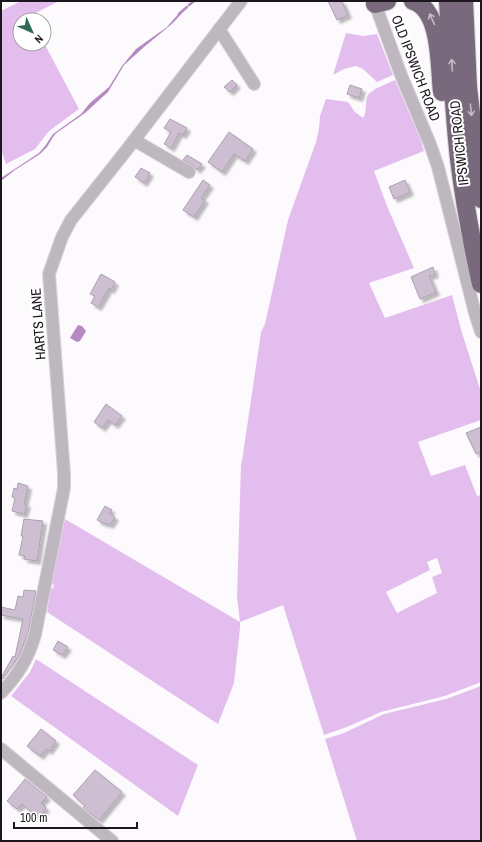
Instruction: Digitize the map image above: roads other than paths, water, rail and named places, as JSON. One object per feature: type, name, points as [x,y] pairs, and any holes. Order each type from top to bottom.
[{"type":"highway","points":[[414,1],[427,10],[435,27],[445,129],[451,168],[466,242],[476,263]]},
{"type":"highway","name":"IPSWICH ROAD","points":[[448,1],[459,159],[476,263],[481,284]]},
{"type":"highway","name":"IPSWICH ROAD","points":[[464,1],[468,87],[481,200]]},
{"type":"street","name":"HARTS LANE","points":[[1,693],[16,677],[31,650],[64,488],[50,274],[60,244],[70,220],[134,140],[241,1]]},
{"type":"street","name":"OLD IPSWICH ROAD","points":[[379,2],[401,75],[438,167],[474,313],[481,332]]},
{"type":"street","points":[[219,29],[254,84]]},
{"type":"street","points":[[134,140],[189,172]]},
{"type":"street","points":[[1,749],[112,841]]},
{"type":"waterway","points":[[189,5],[194,1]]},
{"type":"waterway","points":[[179,14],[187,7]]}]
